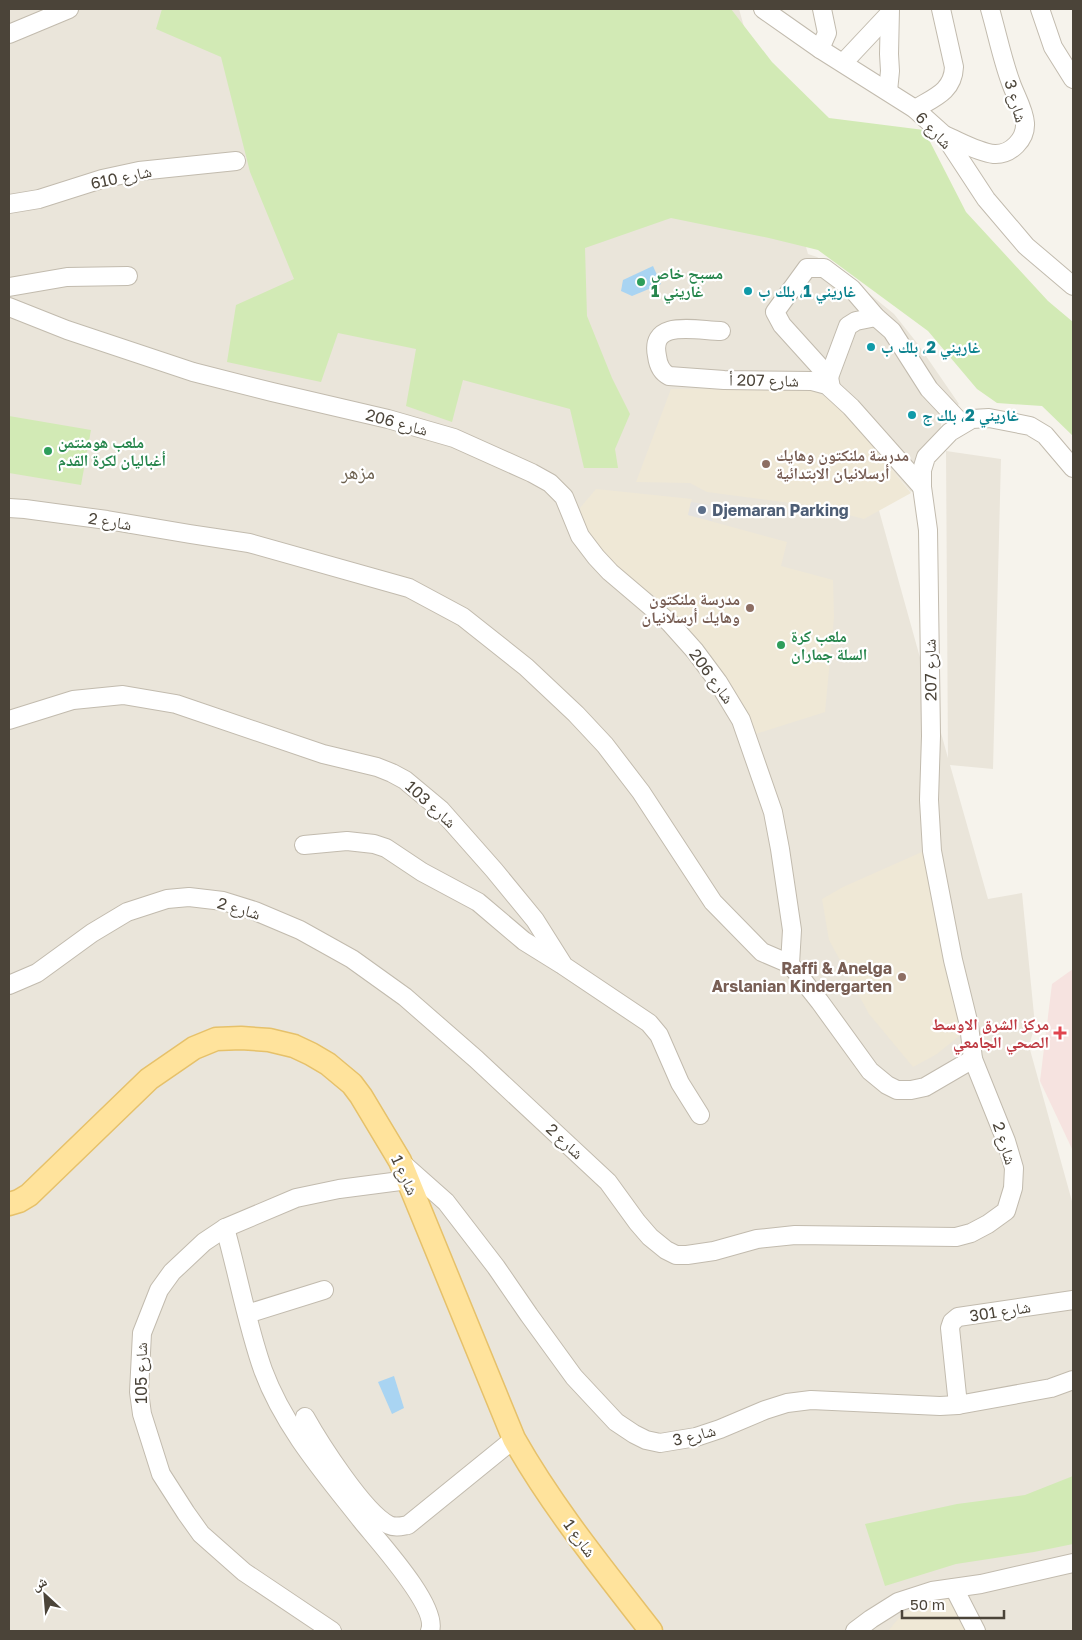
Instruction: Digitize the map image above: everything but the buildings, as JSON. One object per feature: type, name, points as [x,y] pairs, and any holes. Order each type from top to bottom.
[{"type":"main road","name":"شارع 1","points":[[9,1204],[29,1195],[149,1079],[169,1063],[194,1048],[216,1039],[270,1040],[294,1046],[328,1064],[342,1074],[361,1096],[404,1170],[514,1439],[540,1483],[595,1560],[651,1631]]},
{"type":"street","points":[[9,34],[69,9]]},
{"type":"street","name":"شارع 6","points":[[763,9],[820,49],[915,109],[944,135],[986,199],[1026,246],[1073,286]]},
{"type":"street","points":[[820,49],[827,33],[822,9]]},
{"type":"street","points":[[915,109],[946,90],[954,76],[954,67],[941,9]]},
{"type":"street","name":"شارع 3","points":[[944,135],[984,152],[996,154],[1008,152],[1018,145],[1024,134],[1025,122],[1010,82],[990,9]]},
{"type":"street","points":[[1040,9],[1054,47],[1073,79]]},
{"type":"street","points":[[843,63],[890,12]]},
{"type":"street","points":[[888,92],[890,12]]},
{"type":"street","name":"شارع 610","points":[[9,204],[39,199],[102,179],[139,170],[236,161]]},
{"type":"street","points":[[830,382],[782,325],[775,312],[807,268],[824,268],[852,290],[876,317],[892,331],[929,389],[962,424]]},
{"type":"street","points":[[9,287],[67,277],[128,276]]},
{"type":"street","name":"شارع 206","points":[[9,307],[67,330],[194,372],[388,419],[454,438],[550,483],[564,498],[580,536],[596,557],[621,582],[670,623],[695,651],[718,682],[742,720],[773,812],[792,930],[790,964]]},
{"type":"street","points":[[830,382],[848,326],[856,320],[876,317]]},
{"type":"street","name":"شارع 207 أ","points":[[721,331],[680,328],[668,330],[661,334],[657,341],[656,351],[662,370],[669,376],[696,378],[830,382],[922,487]]},
{"type":"street","name":"شارع 207","points":[[973,1059],[969,1024],[953,960],[932,852],[929,800],[928,530],[922,487],[922,470],[926,457],[950,432],[972,419],[989,418],[1030,426],[1045,435],[1073,468]]},
{"type":"street","name":"شارع 2","points":[[9,508],[107,520],[249,543],[408,588],[463,617],[526,668],[576,714],[605,745],[640,792],[713,902],[762,952],[790,964]]},
{"type":"street","name":"شارع 103","points":[[9,720],[73,700],[123,695],[176,704],[323,754],[377,767],[392,773],[412,785],[442,810],[535,920],[564,966],[649,1023],[658,1035],[680,1083],[700,1115]]},
{"type":"street","points":[[304,845],[347,841],[374,844],[386,848],[422,872],[478,902],[524,941],[564,966]]},
{"type":"street","name":"شارع 2","points":[[9,985],[37,973],[127,912],[149,904],[167,899],[189,897],[224,901],[255,911],[300,930],[352,959],[405,997],[476,1059],[608,1182],[650,1237],[666,1250],[676,1255],[714,1251],[757,1239],[795,1235],[956,1236],[972,1233],[988,1224],[1006,1210],[1013,1188],[1014,1168],[1006,1141],[973,1059]]},
{"type":"street","points":[[790,964],[870,1072],[887,1085],[897,1090],[925,1087],[973,1059]]},
{"type":"street","name":"شارع 3","points":[[404,1170],[446,1202],[496,1267],[574,1377],[616,1422],[646,1440],[660,1443],[696,1437],[788,1403],[810,1400],[958,1406],[1051,1388],[1073,1380]]},
{"type":"street","name":"شارع 105","points":[[332,1631],[244,1572],[201,1534],[161,1474],[142,1414],[139,1392],[142,1333],[159,1290],[172,1272],[204,1242],[226,1228],[296,1198],[339,1189],[404,1170]]},
{"type":"street","points":[[226,1228],[263,1370],[286,1418],[306,1450],[402,1570],[423,1601],[429,1614],[430,1631]]},
{"type":"street","points":[[247,1314],[324,1290]]},
{"type":"street","name":"شارع 301","points":[[958,1406],[950,1328],[952,1322],[958,1317],[1073,1300]]},
{"type":"street","name":"شارع 3","points":[[1051,1388],[1073,1388]]},
{"type":"street","points":[[305,1417],[344,1477],[379,1518],[390,1526],[408,1526],[514,1439]]},
{"type":"street","points":[[855,1631],[898,1602],[932,1592],[1073,1563]]},
{"type":"street","points":[[954,1588],[976,1631]]},
{"type":"shaded area","points":[[9,9],[739,9],[808,254],[817,257],[856,283],[894,314],[917,343],[959,404],[942,417],[939,440],[907,469],[916,487],[911,492],[856,428],[948,758],[946,451],[1001,459],[993,769],[950,765],[988,899],[1022,893],[1035,1025],[1029,1046],[1073,1205],[1073,1631],[9,1631]]},
{"type":"shaded area","name":"مدرسة ملنكتون وهايك أرسلانيان الابتدائية","points":[[808,388],[839,404],[911,493],[864,519],[814,506],[707,492],[690,483],[636,482],[671,389]]},
{"type":"shaded area","name":"مدرسة ملنكتون وهايك أرسلانيان","points":[[596,489],[692,499],[688,515],[787,542],[781,566],[833,580],[834,617],[825,712],[746,737],[734,702],[710,654],[651,593],[636,589],[586,540],[580,508]]},
{"type":"shaded area","name":"Djemaran Parking","points":[[691,502],[716,506],[712,521],[688,515]]},
{"type":"shaded area","name":"Raffi & Anelga Arslanian Kindergarten","points":[[924,851],[968,1029],[937,1054],[913,1067],[869,1014],[829,940],[822,899],[843,887]]},
{"type":"shaded area","name":"مركز الشرق الاوسط الصحي الجامعي","points":[[1073,969],[1073,1151],[1040,1081],[1052,984]]},
{"type":"shaded area","points":[[949,1595],[973,1631],[888,1631],[903,1613]]},
{"type":"green space","points":[[162,9],[731,9],[772,62],[829,118],[924,130],[966,212],[1048,301],[1073,322],[1073,436],[1042,406],[997,403],[977,389],[928,331],[818,250],[671,218],[585,248],[587,316],[612,378],[630,414],[615,449],[618,468],[584,468],[570,409],[463,380],[452,422],[406,406],[416,349],[338,333],[321,382],[227,362],[236,305],[294,279],[250,172],[221,57],[156,29]]},
{"type":"green space","name":"ملعب هومنتمن أغباليان لكرة القدم","points":[[9,416],[91,430],[81,485],[9,473]]},
{"type":"green space","points":[[1073,1476],[1073,1544],[956,1564],[885,1586],[865,1524],[957,1504],[1025,1495]]},
{"type":"water","name":"مسبح خاص غاريني 1","points":[[653,266],[661,284],[632,296],[621,291],[623,280]]},
{"type":"water","points":[[394,1376],[404,1408],[392,1414],[378,1382]]},
{"type":"place","name":"مسبح خاص غاريني 1","points":[[641,282]]},
{"type":"place","name":"غاريني 1، بلك ب","points":[[748,291]]},
{"type":"place","name":"غاريني 2، بلك ب","points":[[871,347]]},
{"type":"place","name":"غاريني 2، بلك ج","points":[[912,415]]},
{"type":"place","name":"ملعب هومنتمن أغباليان لكرة القدم","points":[[48,451]]},
{"type":"place","name":"مدرسة ملنكتون وهايك أرسلانيان الابتدائية","points":[[766,464]]},
{"type":"place","name":"Djemaran Parking","points":[[702,510]]},
{"type":"place","name":"مدرسة ملنكتون وهايك أرسلانيان","points":[[750,608]]},
{"type":"place","name":"ملعب كرة السلة جماران","points":[[781,645]]},
{"type":"place","name":"Raffi & Anelga Arslanian Kindergarten","points":[[902,977]]},
{"type":"place","name":"مركز الشرق الاوسط الصحي الجامعي","points":[[1060,1033]]},
{"type":"district","name":"مزهر","points":[[358,471]]}]
